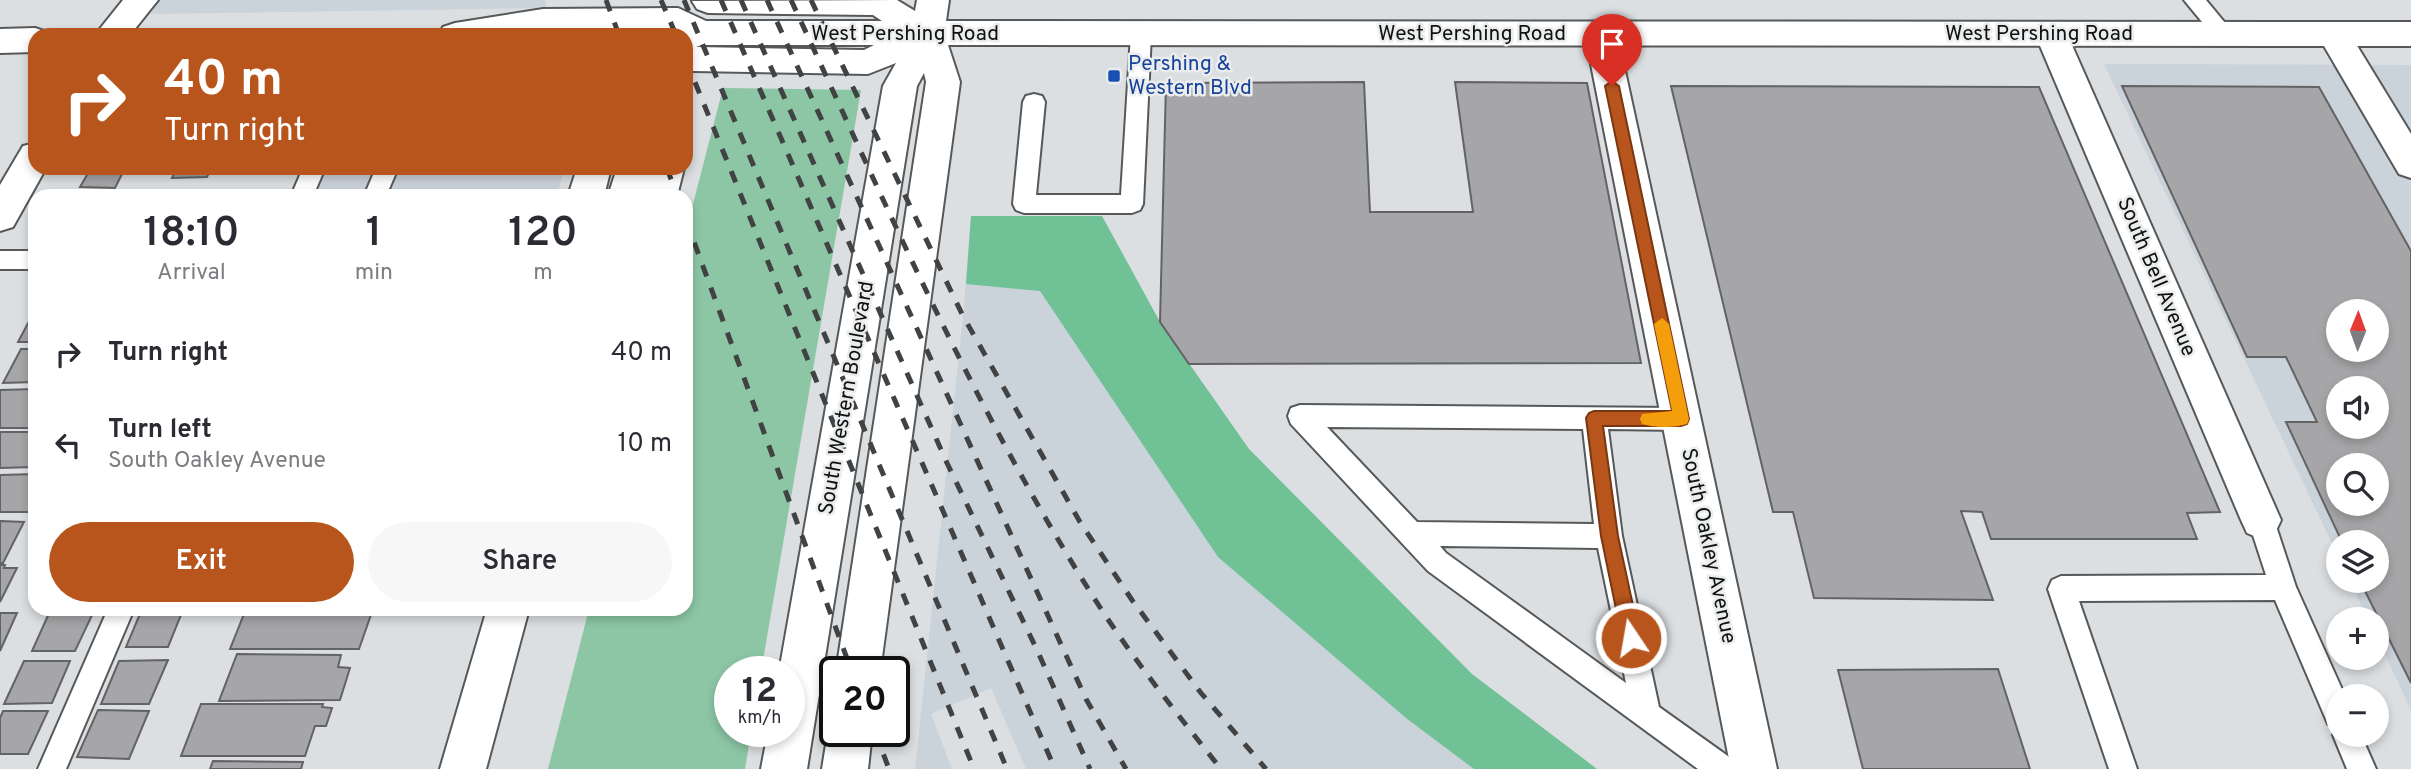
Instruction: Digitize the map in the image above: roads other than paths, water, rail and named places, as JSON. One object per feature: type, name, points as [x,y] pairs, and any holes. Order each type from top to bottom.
[{"type":"street","points":[[117,28],[142,0]]},
{"type":"street","points":[[691,23],[878,4],[931,17]]},
{"type":"street","points":[[498,28],[543,21],[639,18],[691,23],[867,62],[931,17]]},
{"type":"street","points":[[860,656],[943,82],[931,17]]},
{"type":"street","name":"West Pershing Road","points":[[931,17],[1142,34],[2411,34]]},
{"type":"street","name":"South Western Boulevard","points":[[784,769],[900,86],[931,17]]},
{"type":"street","name":"South Oakley Avenue","points":[[1601,34],[1754,769]]},
{"type":"street","name":"South Bell Avenue","points":[[2051,34],[2261,520]]},
{"type":"street","points":[[2333,34],[2411,164]]},
{"type":"street","points":[[0,41],[28,40]]},
{"type":"street","points":[[0,217],[28,168]]},
{"type":"street","points":[[463,769],[506,616]]},
{"type":"street","points":[[845,769],[848,747]]},
{"type":"lane","points":[[2194,0],[2223,34]]},
{"type":"lane","points":[[1034,103],[1024,204],[1132,204],[1142,34]]},
{"type":"lane","points":[[0,260],[28,260]]},
{"type":"lane","points":[[1681,419],[1300,416],[1437,562],[1721,769]]},
{"type":"lane","points":[[1594,418],[1609,536],[1647,714]]},
{"type":"lane","points":[[2261,520],[2283,587],[2326,686]]},
{"type":"lane","points":[[1411,534],[1609,536]]},
{"type":"lane","points":[[2123,769],[2061,589],[2283,587]]},
{"type":"lane","points":[[52,769],[118,616]]},
{"type":"lane","points":[[2352,747],[2362,769]]},
{"type":"railway","points":[[606,0],[616,28]]},
{"type":"railway","points":[[661,0],[673,28]]},
{"type":"railway","points":[[684,0],[1007,769]]},
{"type":"railway","points":[[721,0],[1055,769]]},
{"type":"railway","points":[[741,0],[947,463],[1038,652],[1090,769]]},
{"type":"railway","points":[[767,0],[1086,699],[1126,769]]},
{"type":"railway","points":[[791,0],[967,374],[1046,519],[1120,636],[1221,769]]},
{"type":"railway","points":[[811,0],[963,316],[1080,522],[1132,600],[1201,693],[1266,769]]},
{"type":"railway","points":[[693,77],[974,769]]},
{"type":"railway","points":[[670,175],[674,189]]},
{"type":"railway","points":[[693,239],[846,656]]},
{"type":"railway","points":[[881,747],[889,769]]},
{"type":"place","name":"Pershing & Western Blvd","points":[[1114,76]]}]
